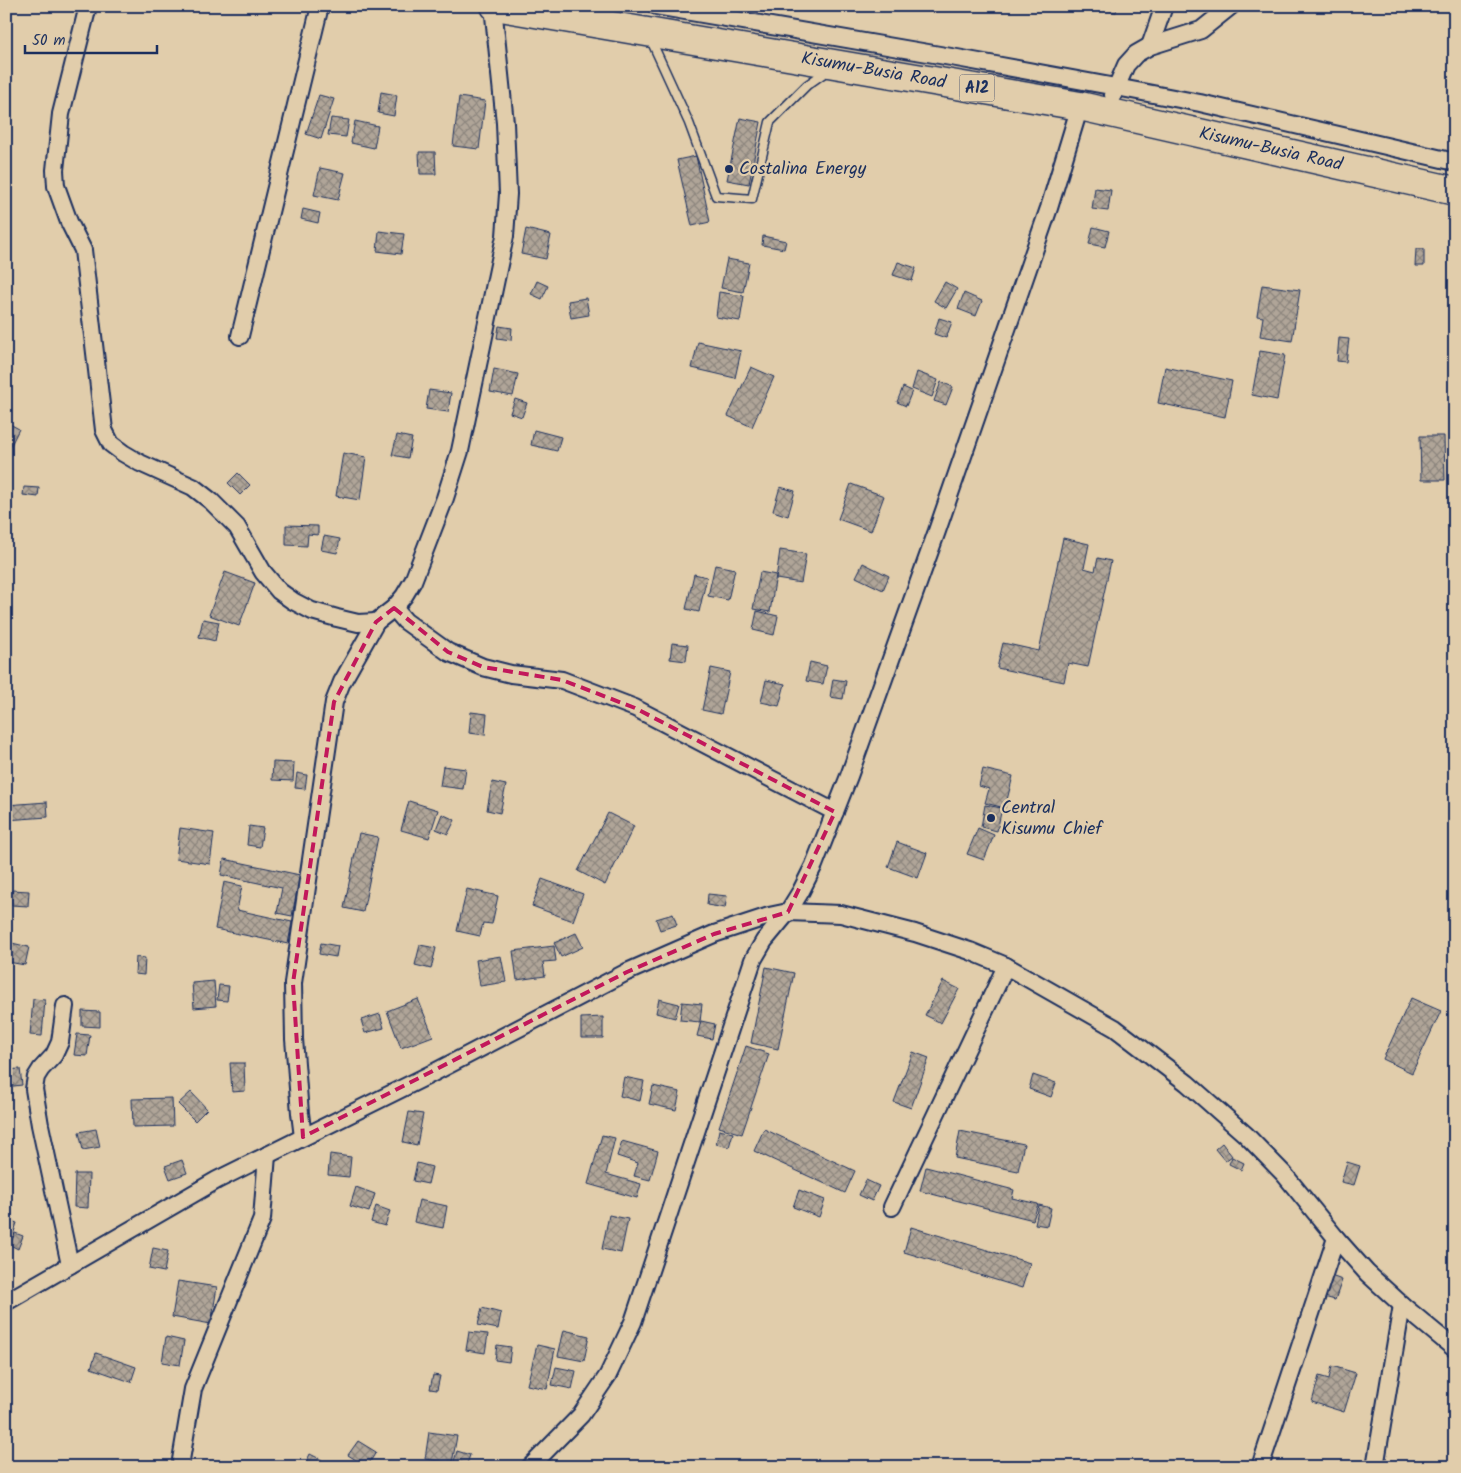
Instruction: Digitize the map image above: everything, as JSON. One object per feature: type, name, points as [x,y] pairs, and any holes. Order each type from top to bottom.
[{"type":"highway","name":"Kisumu-Busia Road","points":[[494,6],[1080,106],[1455,191]]},
{"type":"street","points":[[88,6],[61,114],[55,170],[56,186],[69,222],[83,250],[104,430],[111,444],[123,453],[192,487],[211,501],[237,528],[264,572],[279,591],[292,601],[312,611],[344,620],[358,623],[376,622]]},
{"type":"street","points":[[240,336],[320,6]]},
{"type":"street","points":[[303,1137],[294,1039],[293,983],[334,702],[342,682],[376,622],[394,608],[413,582],[445,498],[460,451],[505,236],[508,194],[505,123],[494,6]]},
{"type":"street","points":[[656,6],[1116,86],[1200,103],[1455,162]]},
{"type":"street","points":[[1150,46],[1164,6]]},
{"type":"street","points":[[1106,112],[1126,65],[1136,54],[1150,46],[1201,30],[1231,6]]},
{"type":"street","points":[[530,1467],[581,1415],[608,1375],[633,1322],[753,960],[764,940],[788,912],[801,892],[814,865],[849,776],[927,560],[1049,208],[1080,106]]},
{"type":"street","points":[[394,608],[405,621],[448,652],[483,667],[511,674],[562,680],[635,708],[835,812]]},
{"type":"street","points":[[6,1302],[218,1180],[522,1028],[627,972],[714,934],[769,916],[788,912],[840,914],[915,933],[970,952],[1006,966],[1115,1028],[1186,1083],[1246,1135],[1284,1174],[1336,1238],[1367,1272],[1402,1305],[1455,1349]]},
{"type":"street","points":[[892,1207],[1006,966]]},
{"type":"street","points":[[65,1006],[60,1042],[54,1056],[36,1077],[34,1089],[70,1265]]},
{"type":"street","points":[[181,1460],[193,1389],[262,1218],[267,1155]]},
{"type":"street","points":[[1260,1467],[1336,1238]]},
{"type":"street","points":[[1375,1467],[1402,1305]]},
{"type":"lane","points":[[647,32],[689,123],[716,196],[752,199],[770,122],[807,85],[837,64]]},
{"type":"highlighted area","points":[[394,608],[448,652],[483,667],[562,680],[635,708],[835,812],[788,912],[714,934],[627,972],[303,1137],[293,983],[334,702],[376,622]]},
{"type":"building","points":[[1090,6],[1118,6],[1116,12]]},
{"type":"building","points":[[381,92],[397,95],[394,116],[378,113]]},
{"type":"building","points":[[319,95],[334,99],[321,139],[306,134]]},
{"type":"building","points":[[459,97],[485,101],[479,149],[453,146]]},
{"type":"building","points":[[331,118],[349,120],[346,137],[328,135]]},
{"type":"building","points":[[740,118],[761,122],[749,184],[727,180]]},
{"type":"building","points":[[355,121],[378,126],[374,148],[351,143]]},
{"type":"building","points":[[419,152],[435,152],[436,174],[420,174]]},
{"type":"building","points":[[696,156],[710,222],[692,226],[677,160]]},
{"type":"building","points":[[320,168],[345,173],[338,200],[314,195]]},
{"type":"building","points":[[1095,188],[1111,190],[1108,211],[1092,209]]},
{"type":"building","points":[[303,209],[320,213],[318,223],[301,219]]},
{"type":"building","points":[[1093,227],[1109,231],[1105,247],[1089,244]]},
{"type":"building","points":[[526,229],[551,235],[546,259],[521,254]]},
{"type":"building","points":[[379,231],[404,234],[401,254],[377,251]]},
{"type":"building","points":[[763,236],[786,241],[784,249],[762,245]]},
{"type":"building","points":[[1416,249],[1424,249],[1424,266],[1415,266]]},
{"type":"building","points":[[727,259],[749,263],[743,292],[721,288]]},
{"type":"building","points":[[898,262],[916,268],[912,281],[893,275]]},
{"type":"building","points":[[537,281],[548,286],[542,299],[531,294]]},
{"type":"building","points":[[945,282],[957,289],[946,308],[934,301]]},
{"type":"building","points":[[1262,285],[1300,290],[1292,341],[1260,336],[1263,317],[1257,316]]},
{"type":"building","points":[[719,292],[744,296],[740,321],[716,317]]},
{"type":"building","points":[[964,293],[982,301],[976,316],[958,309]]},
{"type":"building","points":[[586,298],[589,315],[571,318],[568,301]]},
{"type":"building","points":[[939,318],[952,322],[946,338],[934,334]]},
{"type":"building","points":[[499,326],[512,328],[511,340],[497,338]]},
{"type":"building","points":[[1339,338],[1349,339],[1346,362],[1337,361]]},
{"type":"building","points":[[698,342],[741,351],[735,378],[692,368]]},
{"type":"building","points":[[1260,351],[1285,355],[1277,400],[1252,395]]},
{"type":"building","points":[[751,367],[774,377],[752,427],[728,416]]},
{"type":"building","points":[[1165,367],[1232,381],[1225,417],[1158,403]]},
{"type":"building","points":[[494,369],[518,374],[513,396],[490,392]]},
{"type":"building","points":[[917,372],[938,380],[932,397],[912,389]]},
{"type":"building","points":[[941,382],[953,387],[946,405],[934,401]]},
{"type":"building","points":[[903,387],[912,391],[906,406],[897,402]]},
{"type":"building","points":[[429,390],[451,393],[448,412],[426,409]]},
{"type":"building","points":[[515,399],[527,403],[522,417],[510,413]]},
{"type":"building","points":[[6,422],[19,429],[6,455]]},
{"type":"building","points":[[534,430],[561,437],[557,451],[531,445]]},
{"type":"building","points":[[397,435],[412,438],[408,458],[392,455]]},
{"type":"building","points":[[1420,436],[1444,436],[1445,480],[1421,480]]},
{"type":"building","points":[[343,453],[366,457],[360,500],[336,496]]},
{"type":"building","points":[[238,473],[250,485],[240,495],[228,483]]},
{"type":"building","points":[[851,484],[884,496],[871,531],[838,519]]},
{"type":"building","points":[[24,487],[39,488],[38,497],[23,495]]},
{"type":"building","points":[[780,487],[795,491],[788,516],[773,511]]},
{"type":"building","points":[[286,525],[318,526],[318,535],[308,534],[307,546],[286,545]]},
{"type":"building","points":[[324,536],[340,539],[337,553],[321,550]]},
{"type":"building","points":[[1063,538],[1089,544],[1084,568],[1095,571],[1098,558],[1111,561],[1088,667],[1068,663],[1064,682],[997,668],[1003,643],[1039,651]]},
{"type":"building","points":[[780,550],[806,554],[801,583],[776,579]]},
{"type":"building","points":[[863,563],[889,576],[883,590],[856,577]]},
{"type":"building","points":[[715,565],[735,569],[728,600],[708,596]]},
{"type":"building","points":[[225,572],[255,583],[239,626],[209,615]]},
{"type":"building","points":[[760,572],[776,575],[770,612],[753,609]]},
{"type":"building","points":[[694,574],[707,577],[699,612],[686,609]]},
{"type":"building","points":[[757,611],[778,616],[774,635],[753,630]]},
{"type":"building","points":[[203,619],[219,622],[215,641],[199,637]]},
{"type":"building","points":[[672,643],[688,645],[686,661],[670,659]]},
{"type":"building","points":[[810,662],[827,666],[823,684],[806,681]]},
{"type":"building","points":[[711,668],[730,672],[721,714],[702,710]]},
{"type":"building","points":[[833,679],[846,681],[843,699],[830,697]]},
{"type":"building","points":[[766,680],[785,684],[779,706],[761,702]]},
{"type":"building","points":[[471,712],[487,714],[485,735],[469,733]]},
{"type":"building","points":[[273,762],[294,763],[293,781],[272,780]]},
{"type":"building","points":[[443,766],[466,769],[463,789],[440,786]]},
{"type":"building","points":[[983,769],[1013,776],[1005,808],[985,803],[989,789],[979,786]]},
{"type":"building","points":[[297,773],[307,775],[305,789],[295,788]]},
{"type":"building","points":[[492,782],[506,785],[500,813],[487,810]]},
{"type":"building","points":[[409,801],[438,810],[429,838],[401,830]]},
{"type":"building","points":[[47,802],[48,817],[6,820],[6,805]]},
{"type":"building","name":"Central Kisumu Chief","points":[[985,805],[1002,808],[997,831],[981,827]]},
{"type":"building","points":[[608,813],[634,826],[605,885],[578,871]]},
{"type":"building","points":[[442,814],[455,820],[448,834],[436,829]]},
{"type":"building","points":[[249,826],[263,828],[260,847],[247,845]]},
{"type":"building","points":[[180,828],[214,833],[210,864],[176,859]]},
{"type":"building","points":[[978,828],[994,835],[984,860],[967,854]]},
{"type":"building","points":[[359,833],[378,837],[363,912],[344,908]]},
{"type":"building","points":[[897,842],[927,853],[918,878],[888,867]]},
{"type":"building","points":[[224,859],[300,875],[292,916],[277,913],[282,888],[221,875]]},
{"type":"building","points":[[542,879],[583,894],[573,921],[532,906]]},
{"type":"building","points":[[224,882],[242,886],[237,910],[292,922],[288,944],[215,929]]},
{"type":"building","points":[[467,889],[498,896],[492,924],[483,923],[480,936],[457,931]]},
{"type":"building","points":[[12,890],[29,891],[28,906],[11,905]]},
{"type":"building","points":[[708,894],[727,896],[725,908],[707,905]]},
{"type":"building","points":[[673,914],[677,925],[660,930],[656,919]]},
{"type":"building","points":[[576,933],[583,947],[561,957],[554,943]]},
{"type":"building","points":[[12,943],[29,947],[25,965],[8,962]]},
{"type":"building","points":[[321,943],[338,946],[336,957],[319,954]]},
{"type":"building","points":[[420,945],[436,948],[431,969],[415,965]]},
{"type":"building","points":[[554,946],[556,961],[543,962],[545,976],[517,980],[513,951]]},
{"type":"building","points":[[501,956],[506,982],[480,986],[476,960]]},
{"type":"building","points":[[136,957],[145,958],[144,975],[135,974]]},
{"type":"building","points":[[766,967],[794,973],[778,1049],[751,1043]]},
{"type":"building","points":[[214,981],[216,1006],[194,1008],[192,983]]},
{"type":"building","points":[[943,981],[959,989],[941,1023],[925,1015]]},
{"type":"building","points":[[219,985],[229,986],[227,1001],[217,1000]]},
{"type":"building","points":[[1411,998],[1441,1011],[1412,1073],[1383,1059]]},
{"type":"building","points":[[33,999],[45,1000],[42,1036],[30,1035]]},
{"type":"building","points":[[418,999],[433,1036],[401,1048],[387,1011]]},
{"type":"building","points":[[659,999],[679,1004],[675,1018],[656,1013]]},
{"type":"building","points":[[682,1002],[702,1004],[700,1022],[680,1020]]},
{"type":"building","points":[[82,1011],[100,1012],[100,1027],[82,1026]]},
{"type":"building","points":[[380,1014],[384,1028],[365,1033],[361,1020]]},
{"type":"building","points":[[603,1017],[603,1038],[581,1038],[581,1018]]},
{"type":"building","points":[[701,1021],[715,1024],[712,1039],[697,1036]]},
{"type":"building","points":[[77,1034],[90,1035],[87,1056],[74,1055]]},
{"type":"building","points":[[746,1046],[769,1054],[742,1134],[719,1127]]},
{"type":"building","points":[[913,1052],[929,1058],[911,1108],[894,1102]]},
{"type":"building","points":[[230,1063],[244,1063],[245,1091],[232,1092]]},
{"type":"building","points":[[20,1069],[22,1085],[6,1087],[6,1070]]},
{"type":"building","points":[[1033,1075],[1056,1083],[1051,1097],[1029,1089]]},
{"type":"building","points":[[624,1077],[644,1081],[640,1101],[620,1096]]},
{"type":"building","points":[[653,1086],[680,1092],[676,1110],[649,1104]]},
{"type":"building","points":[[191,1092],[207,1109],[195,1121],[178,1104]]},
{"type":"building","points":[[172,1098],[173,1126],[133,1127],[132,1099]]},
{"type":"building","points":[[409,1112],[423,1114],[417,1145],[403,1142]]},
{"type":"building","points":[[96,1129],[100,1147],[83,1150],[79,1132]]},
{"type":"building","points":[[764,1129],[855,1171],[845,1193],[754,1151]]},
{"type":"building","points":[[719,1130],[733,1133],[729,1147],[716,1144]]},
{"type":"building","points":[[960,1131],[1024,1144],[1018,1171],[955,1158]]},
{"type":"building","points":[[602,1135],[615,1138],[606,1174],[641,1184],[637,1198],[588,1184]]},
{"type":"building","points":[[622,1141],[658,1151],[650,1180],[634,1176],[638,1163],[617,1156]]},
{"type":"building","points":[[1222,1143],[1232,1156],[1225,1161],[1215,1149]]},
{"type":"building","points":[[330,1154],[351,1157],[349,1177],[328,1175]]},
{"type":"building","points":[[1232,1157],[1244,1163],[1241,1170],[1229,1164]]},
{"type":"building","points":[[182,1160],[187,1173],[170,1179],[165,1166]]},
{"type":"building","points":[[1347,1162],[1360,1166],[1354,1185],[1341,1182]]},
{"type":"building","points":[[417,1163],[432,1167],[428,1184],[413,1181]]},
{"type":"building","points":[[926,1167],[1014,1190],[1012,1198],[1038,1204],[1033,1220],[920,1191]]},
{"type":"building","points":[[75,1174],[89,1174],[88,1208],[74,1207]]},
{"type":"building","points":[[866,1180],[879,1186],[872,1201],[859,1195]]},
{"type":"building","points":[[356,1187],[375,1194],[369,1212],[350,1206]]},
{"type":"building","points":[[799,1190],[825,1200],[819,1217],[793,1207]]},
{"type":"building","points":[[419,1200],[447,1206],[443,1228],[414,1222]]},
{"type":"building","points":[[1039,1205],[1051,1208],[1047,1226],[1035,1224]]},
{"type":"building","points":[[376,1206],[390,1211],[385,1226],[371,1222]]},
{"type":"building","points":[[609,1215],[628,1219],[621,1253],[602,1249]]},
{"type":"building","points":[[6,1219],[17,1223],[10,1244],[6,1243]]},
{"type":"building","points":[[911,1227],[1030,1263],[1022,1288],[904,1252]]},
{"type":"building","points":[[15,1233],[23,1236],[18,1249],[10,1245]]},
{"type":"building","points":[[153,1248],[168,1251],[164,1272],[149,1269]]},
{"type":"building","points":[[1331,1276],[1342,1280],[1335,1300],[1324,1297]]},
{"type":"building","points":[[178,1281],[217,1287],[211,1324],[172,1317]]},
{"type":"building","points":[[482,1308],[501,1313],[498,1329],[478,1325]]},
{"type":"building","points":[[564,1330],[589,1336],[584,1361],[558,1356]]},
{"type":"building","points":[[469,1332],[488,1334],[485,1353],[466,1350]]},
{"type":"building","points":[[166,1337],[184,1341],[180,1365],[162,1362]]},
{"type":"building","points":[[497,1345],[511,1347],[509,1362],[495,1360]]},
{"type":"building","points":[[537,1345],[555,1349],[547,1389],[527,1385]]},
{"type":"building","points":[[96,1353],[136,1367],[131,1382],[91,1368]]},
{"type":"building","points":[[1332,1366],[1356,1373],[1344,1412],[1312,1402],[1319,1376],[1329,1379]]},
{"type":"building","points":[[556,1367],[576,1371],[572,1389],[552,1385]]},
{"type":"building","points":[[433,1375],[440,1376],[437,1390],[430,1389]]},
{"type":"building","points":[[429,1432],[457,1436],[452,1463],[425,1459]]},
{"type":"building","points":[[358,1441],[376,1452],[367,1467],[348,1455]]},
{"type":"building","points":[[457,1451],[470,1455],[466,1467],[453,1465]]},
{"type":"building","points":[[310,1454],[322,1460],[319,1467],[304,1467]]},
{"type":"place","name":"Costalina Energy","points":[[729,169]]},
{"type":"place","name":"Central Kisumu Chief","points":[[991,818]]}]
